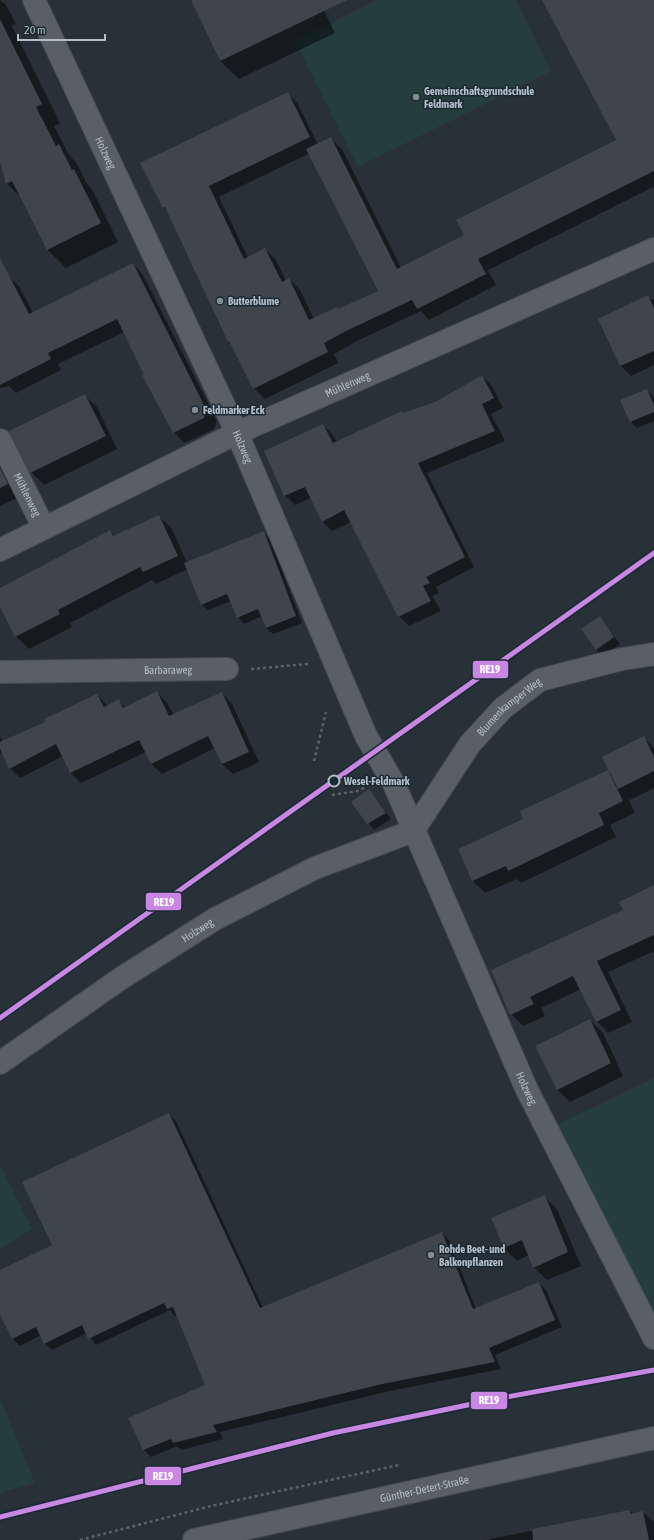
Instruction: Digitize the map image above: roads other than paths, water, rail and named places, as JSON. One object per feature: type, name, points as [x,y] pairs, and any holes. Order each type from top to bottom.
[{"type":"street","name":"Holzweg","points":[[34,0],[237,433],[336,661],[366,736],[394,784],[413,831],[527,1090],[654,1338]]},
{"type":"street","name":"Mühlenweg","points":[[0,550],[237,433],[654,249]]},
{"type":"street","name":"Mühlenweg","points":[[0,440],[44,528]]},
{"type":"street","name":"Blumenkamper Weg","points":[[413,831],[470,744],[509,703],[540,680],[622,659],[654,654]]},
{"type":"street","name":"Barbaraweg","points":[[0,672],[227,669]]},
{"type":"street","name":"Holzweg","points":[[0,1063],[120,979],[215,919],[315,868],[413,831]]},
{"type":"street","name":"Günther-Detert-Straße","points":[[194,1540],[218,1537],[654,1438]]},
{"type":"place","name":"Gemeinschaftsgrundschule Feldmark","points":[[416,97]]},
{"type":"place","name":"Butterblume","points":[[220,301]]},
{"type":"place","name":"Feldmarker Eck","points":[[195,410]]},
{"type":"place","name":"Wesel-Feldmark","points":[[334,781]]},
{"type":"place","name":"Rohde Beet- und Balkonpflanzen","points":[[431,1255]]}]
